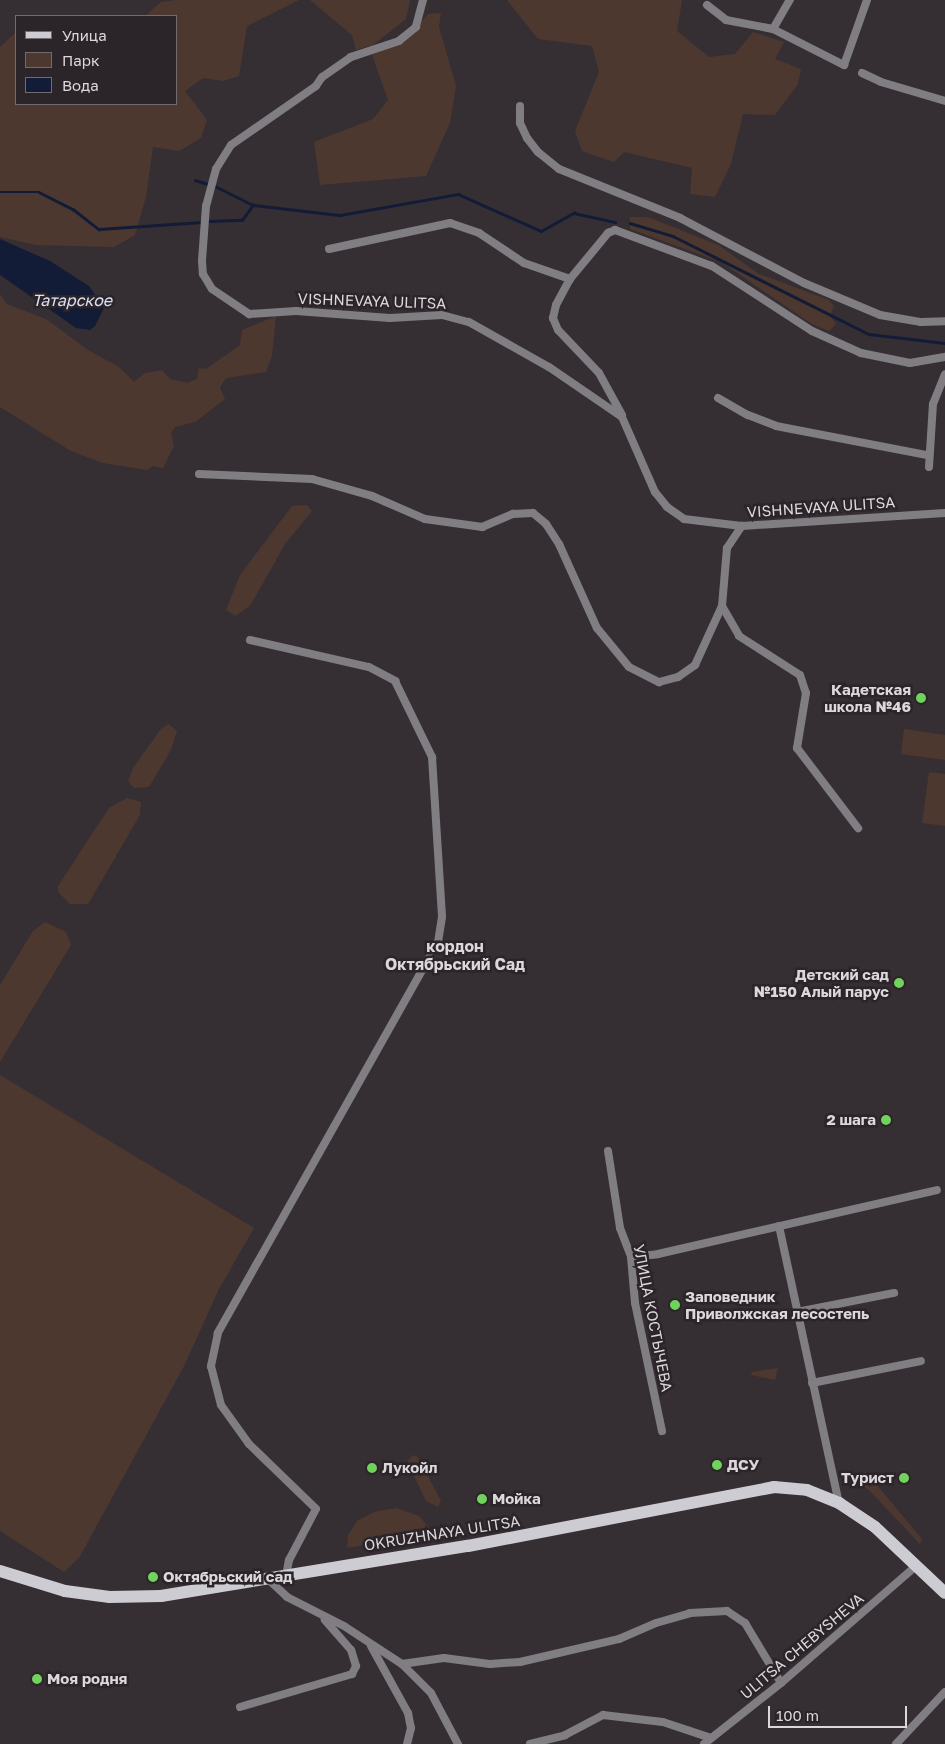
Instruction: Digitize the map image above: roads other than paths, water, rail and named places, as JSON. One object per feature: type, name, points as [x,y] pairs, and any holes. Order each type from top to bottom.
[{"type":"main road","name":"OKRUZHNAYA ULITSA","points":[[0,1571],[65,1591],[110,1597],[161,1596],[468,1546],[774,1487],[807,1490],[839,1503],[875,1527],[945,1593]]},
{"type":"street","name":"VISHNEVAYA ULITSA","points":[[423,0],[416,27],[398,41],[351,57],[322,77],[316,86],[231,145],[216,169],[206,206],[202,261],[203,274],[212,289],[226,301],[249,314],[296,311],[390,318],[442,315],[470,322],[549,367],[622,417],[655,492],[667,507],[684,519],[742,526],[945,513]]},
{"type":"street","points":[[773,29],[790,0]]},
{"type":"street","points":[[707,4],[726,20],[773,29],[844,64],[867,0]]},
{"type":"street","points":[[862,73],[881,82],[945,101]]},
{"type":"street","points":[[520,106],[520,124],[527,138],[538,152],[559,169],[686,220],[804,283],[880,315],[921,322],[945,321]]},
{"type":"street","points":[[329,249],[450,223],[486,236],[524,263],[570,279]]},
{"type":"street","points":[[622,417],[599,373],[558,330],[553,318],[556,305],[570,279],[608,233],[622,230],[712,266],[812,331],[861,354],[910,363],[945,357]]},
{"type":"street","points":[[929,467],[927,455],[933,404],[945,374]]},
{"type":"street","points":[[718,398],[748,415],[776,426],[927,455]]},
{"type":"street","points":[[199,474],[312,479],[372,496],[425,519],[482,527],[513,514],[533,513],[546,524],[559,544],[597,628],[629,667],[659,682],[678,677],[695,665],[722,606],[727,548],[742,526]]},
{"type":"street","points":[[722,606],[739,636],[800,675],[806,693],[797,748],[858,828]]},
{"type":"street","points":[[250,640],[369,667],[395,681],[432,757],[442,917],[438,942],[218,1333],[211,1366],[221,1405],[249,1444],[316,1509],[289,1560],[286,1576]]},
{"type":"street","name":"УЛИЦА КОСТЫЧЕВА","points":[[608,1151],[620,1228],[631,1256],[635,1303],[662,1432]]},
{"type":"street","points":[[631,1256],[658,1254],[937,1190]]},
{"type":"street","points":[[779,1226],[839,1503]]},
{"type":"street","points":[[797,1312],[894,1293]]},
{"type":"street","points":[[812,1383],[921,1361]]},
{"type":"street","name":"ULITSA CHEBYSHEVA","points":[[704,1744],[781,1683],[916,1566]]},
{"type":"street","points":[[268,1579],[287,1597],[344,1626],[402,1664],[431,1693],[458,1744]]},
{"type":"street","points":[[402,1664],[444,1658],[490,1664],[520,1662],[611,1642],[656,1623],[690,1613],[726,1611],[745,1623],[781,1683]]},
{"type":"street","points":[[240,1707],[352,1674],[356,1666],[351,1650],[322,1616]]},
{"type":"street","points":[[370,1644],[408,1713],[411,1728],[406,1744]]},
{"type":"street","points":[[896,1744],[945,1692]]},
{"type":"street","points":[[530,1744],[556,1739],[603,1715],[663,1722],[711,1738]]},
{"type":"water","name":"Татарское","points":[[0,239],[50,261],[89,286],[104,308],[95,326],[90,330],[76,328],[0,275]]},
{"type":"waterway","points":[[195,180],[215,186],[253,205]]},
{"type":"waterway","points":[[0,192],[39,192],[73,209],[99,229],[202,222]]},
{"type":"waterway","points":[[208,221],[242,220],[253,205],[340,215],[458,194],[541,231],[574,213],[615,222]]},
{"type":"waterway","points":[[630,223],[673,236],[869,334],[945,343]]},
{"type":"place","name":"Кадетская школа №46","points":[[921,698]]},
{"type":"place","name":"Детский сад №150 Алый парус","points":[[899,983]]},
{"type":"place","name":"2 шага","points":[[886,1120]]},
{"type":"place","name":"Заповедник Приволжская лесостепь","points":[[675,1305]]},
{"type":"place","name":"ДСУ","points":[[717,1465]]},
{"type":"place","name":"Лукойл","points":[[372,1468]]},
{"type":"place","name":"Турист","points":[[904,1478]]},
{"type":"place","name":"Мойка","points":[[482,1499]]},
{"type":"place","name":"Октябрьский сад","points":[[153,1577]]},
{"type":"place","name":"Моя родня","points":[[37,1679]]},
{"type":"district","name":"кордон Октябрьский Сад","points":[[455,955]]}]
